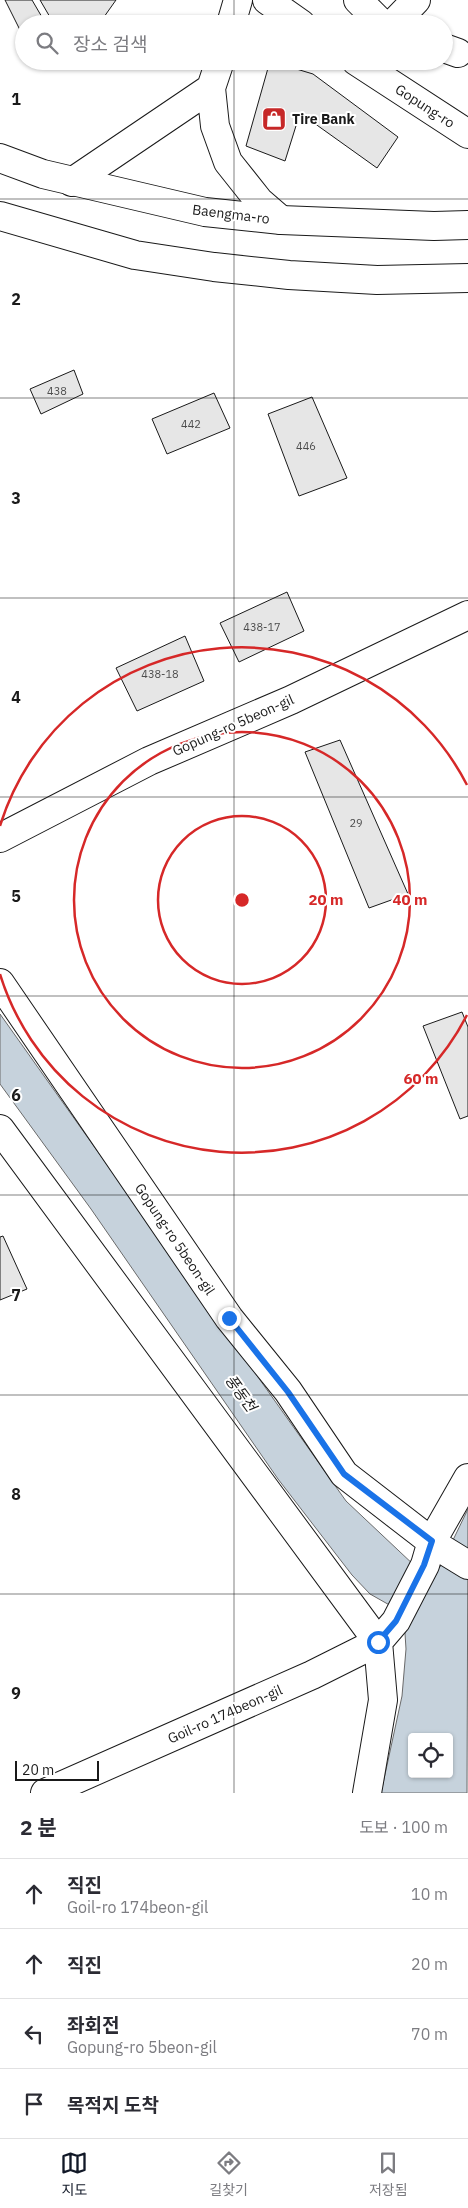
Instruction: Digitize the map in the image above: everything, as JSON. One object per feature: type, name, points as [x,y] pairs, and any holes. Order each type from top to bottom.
[{"type":"street","points":[[234,15],[238,0]]},
{"type":"street","points":[[267,0],[288,15]]},
{"type":"street","points":[[358,0],[396,15]]},
{"type":"street","points":[[217,70],[211,88],[216,126],[228,162],[259,201],[281,220]]},
{"type":"street","name":"Gopung-ro","points":[[371,70],[468,134]]},
{"type":"street","points":[[72,182],[211,88]]},
{"type":"street","name":"Baengma-ro","points":[[0,158],[43,174],[72,182],[205,212],[281,220],[434,226],[468,225]]},
{"type":"street","points":[[2,218],[135,256],[214,267],[289,275],[377,280],[468,278]]},
{"type":"street","name":"Gopung-ro 5beon-gil","points":[[0,838],[149,761],[291,700],[468,616]]},
{"type":"street","name":"Gopung-ro 5beon-gil","points":[[0,982],[229,1318],[288,1392],[344,1474],[431,1551],[468,1565]]},
{"type":"street","points":[[0,1130],[378,1642],[383,1700],[367,1793]]},
{"type":"street","points":[[431,1551],[468,1478]]},
{"type":"street","name":"Goil-ro 174beon-gil","points":[[45,1793],[312,1675],[378,1642],[396,1621],[431,1551]]},
{"type":"water","name":"풍동천","points":[[0,1014],[346,1501],[416,1567],[428,1571],[440,1567],[468,1509],[467,1793],[381,1793],[402,1696],[406,1649],[404,1618],[393,1607],[370,1594],[352,1575],[278,1479],[91,1209],[0,1084]]},
{"type":"building","points":[[5,0],[32,0],[41,15],[15,15],[15,20]]},
{"type":"building","points":[[40,0],[116,0],[105,15],[49,15]]},
{"type":"building","points":[[267,70],[300,70],[313,74],[398,137],[377,168],[300,113],[285,161],[246,146]]},
{"type":"building","points":[[74,370],[83,394],[41,414],[30,389]]},
{"type":"building","points":[[214,393],[230,428],[167,454],[152,419]]},
{"type":"building","points":[[312,397],[347,478],[299,496],[268,414]]},
{"type":"building","points":[[287,592],[304,631],[239,662],[220,623]]},
{"type":"building","points":[[185,636],[204,681],[137,711],[116,668]]},
{"type":"building","points":[[340,740],[408,894],[369,908],[305,752]]},
{"type":"building","points":[[462,1012],[468,1027],[468,1116],[460,1119],[423,1026]]},
{"type":"building","points":[[3,1236],[27,1289],[0,1300],[0,1237]]},
{"type":"place","name":"Tire Bank","points":[[274,119]]},
{"type":"route","points":[[229,1318],[288,1392],[344,1474],[432,1541],[424,1565],[396,1621],[378,1642]]}]
